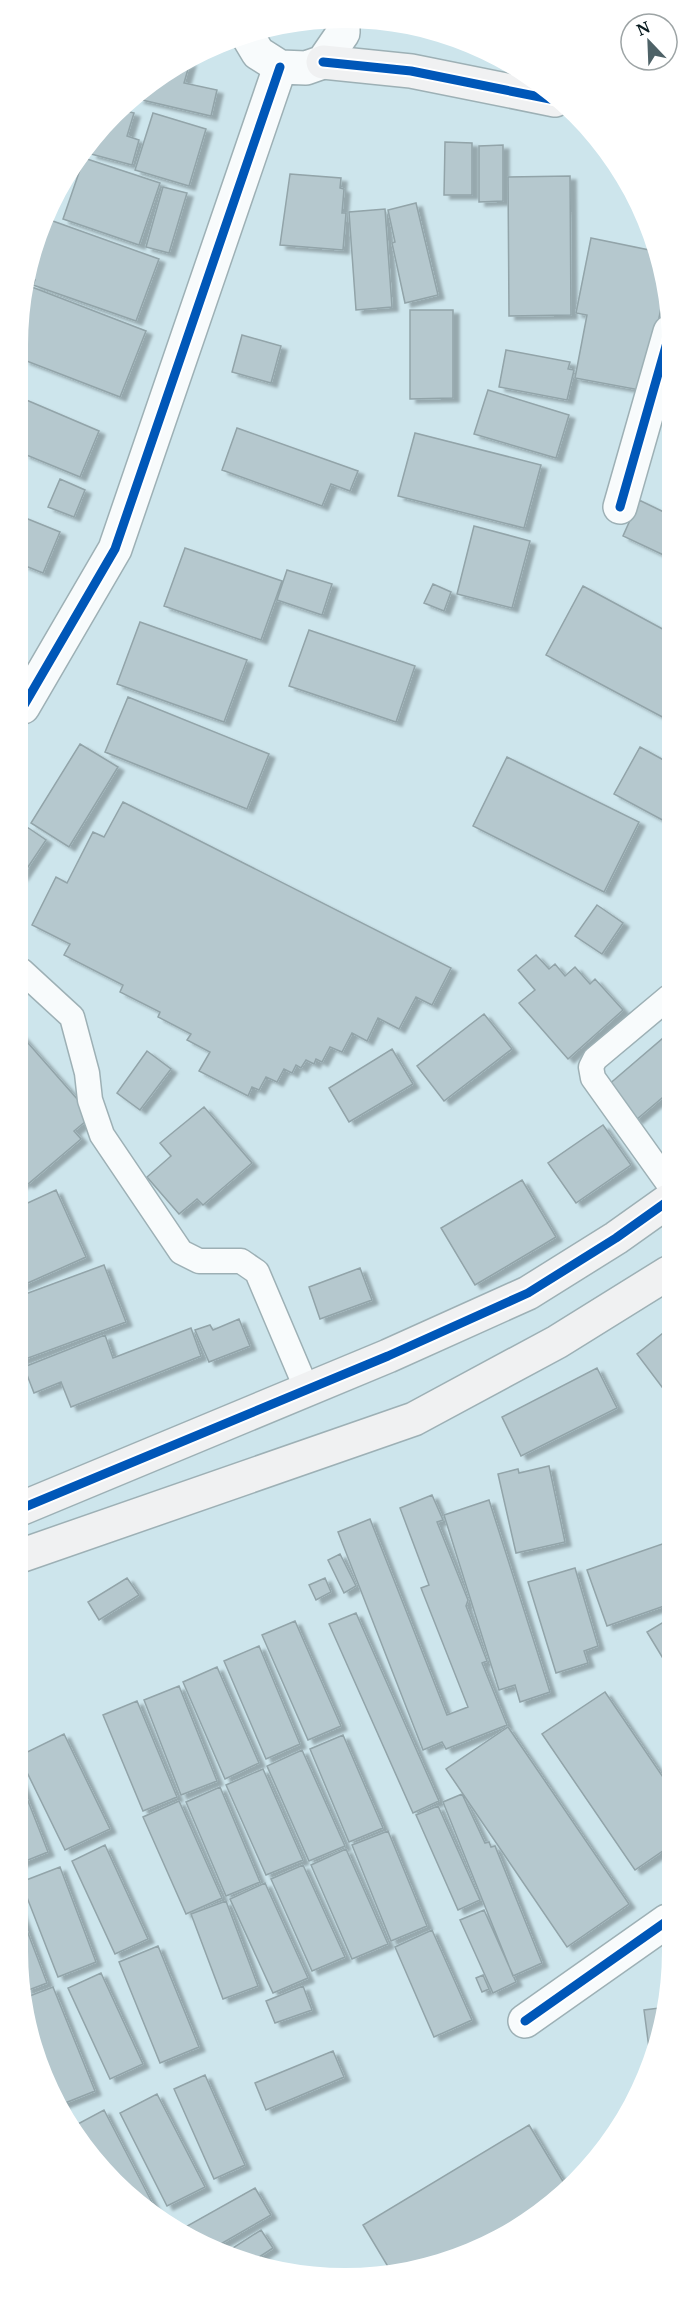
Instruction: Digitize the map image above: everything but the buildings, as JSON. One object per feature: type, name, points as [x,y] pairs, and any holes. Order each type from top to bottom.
[{"type":"street","points":[[323,62],[343,33],[343,28]]},
{"type":"street","points":[[252,43],[258,54],[280,67],[306,68],[323,62],[411,71],[543,97]]},
{"type":"street","points":[[28,698],[115,549],[280,67]]},
{"type":"street","points":[[620,507],[662,360]]},
{"type":"street","points":[[28,1506],[307,1390],[528,1293],[616,1238],[662,1205]]},
{"type":"street","points":[[28,1553],[414,1419],[557,1342],[662,1277]]},
{"type":"street","points":[[525,2021],[662,1925]]},
{"type":"lane","points":[[28,977],[72,1017],[87,1073],[90,1100],[102,1135],[181,1252],[199,1261],[241,1261],[256,1272],[307,1390]]},
{"type":"lane","points":[[662,1003],[595,1059],[591,1067],[593,1078],[662,1175]]},
{"type":"cycle path","points":[[323,62],[411,71],[543,97]]},
{"type":"cycle path","points":[[28,698],[115,549],[280,67]]},
{"type":"cycle path","points":[[620,507],[662,360]]},
{"type":"cycle path","points":[[28,1506],[388,1356],[528,1293],[616,1238],[662,1205]]},
{"type":"cycle path","points":[[525,2021],[662,1925]]}]
